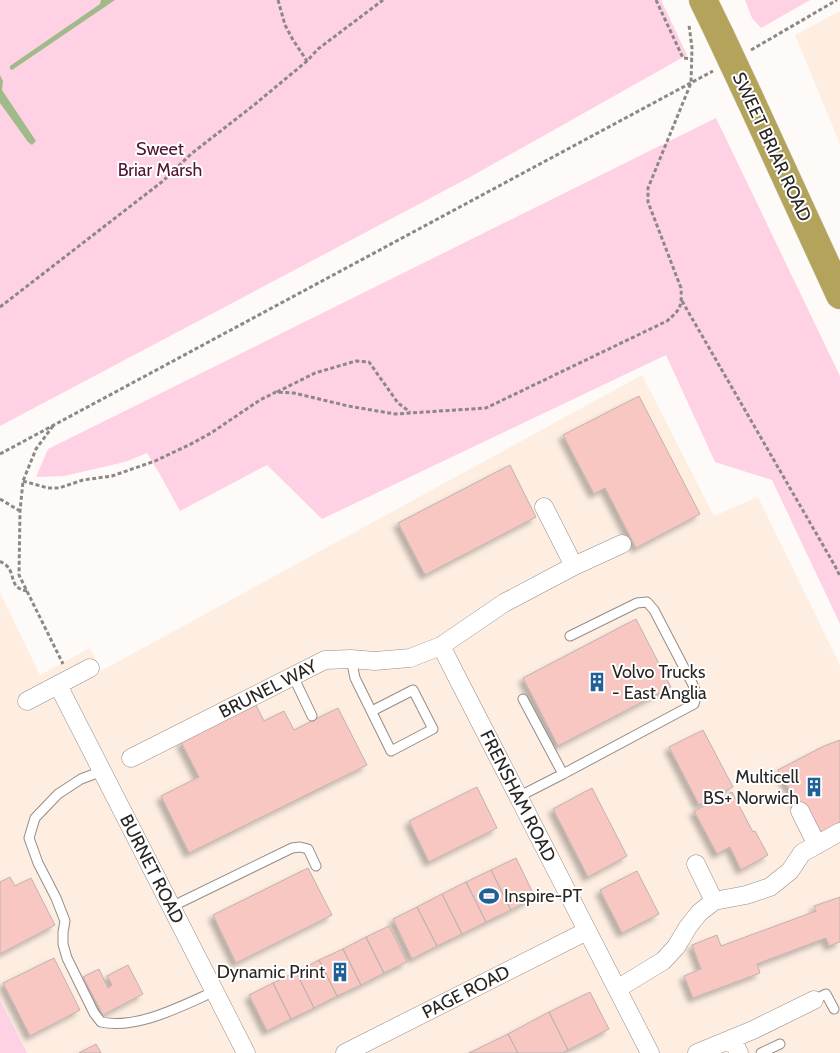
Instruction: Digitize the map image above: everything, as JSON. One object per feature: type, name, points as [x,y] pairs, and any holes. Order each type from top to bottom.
[{"type":"highway","name":"SWEET BRIAR ROAD","points":[[703,2],[840,295]]},
{"type":"street","points":[[544,507],[574,566]]},
{"type":"street","name":"BRUNEL WAY","points":[[131,758],[325,660],[351,659],[375,661],[410,658],[441,646],[504,604],[574,566],[622,544]]},
{"type":"street","name":"FRENSHAM ROAD","points":[[441,646],[650,1053]]},
{"type":"street","points":[[27,701],[90,668]]},
{"type":"street","name":"BURNET ROAD","points":[[64,682],[102,771],[246,1053]]},
{"type":"street","points":[[800,811],[817,845]]},
{"type":"street","points":[[617,989],[663,961],[676,947],[698,913],[714,901],[746,895],[770,887],[790,872],[802,853],[840,832]]},
{"type":"street","points":[[696,864],[714,901]]},
{"type":"street","name":"PAGE ROAD","points":[[345,1053],[587,931]]},
{"type":"street","points":[[697,1053],[736,1046],[814,1000]]},
{"type":"lane","points":[[518,796],[694,704],[697,694],[692,683],[654,610],[647,602],[638,603],[570,636]]},
{"type":"lane","points":[[351,659],[355,678],[391,751],[433,729],[413,690],[372,711]]},
{"type":"lane","points":[[293,676],[312,716]]},
{"type":"lane","points":[[523,698],[563,774]]},
{"type":"lane","points":[[102,771],[81,779],[58,794],[36,818],[29,838],[38,863],[66,921],[63,932],[63,944],[67,958],[94,1013],[101,1022],[110,1024],[129,1022],[162,1015],[214,992]]},
{"type":"lane","points":[[171,907],[292,848],[308,849],[316,866]]},
{"type":"lane","points":[[814,1000],[826,994],[834,1009]]},
{"type":"lane","points":[[762,1053],[780,1044]]},
{"type":"path","points":[[278,0],[285,25],[307,61]]},
{"type":"path","points":[[0,307],[163,181],[191,154],[254,105],[307,61],[318,49],[383,0]]},
{"type":"path","points":[[656,0],[683,58],[692,59]]},
{"type":"path","points":[[748,52],[836,0]]},
{"type":"path","points":[[276,392],[294,393],[348,406],[395,414],[486,408],[667,321],[678,312],[682,301],[681,288],[648,202],[648,188],[691,83],[692,48],[689,25],[693,12],[703,2]]},
{"type":"path","points":[[0,454],[715,70]]},
{"type":"path","points":[[682,301],[840,576]]},
{"type":"path","points":[[24,481],[48,488],[59,488],[83,480],[112,476],[155,461],[211,433],[260,400],[276,392],[315,373],[356,361],[369,362],[398,403],[412,413]]},
{"type":"path","points":[[53,426],[36,449],[24,481],[20,511],[20,575],[64,682]]},
{"type":"path","points":[[0,500],[20,511]]},
{"type":"path","points":[[0,561],[7,566],[16,587],[27,591]]},
{"type":"shaded area","points":[[101,0],[115,0],[12,70],[10,69],[10,66],[100,4]]},
{"type":"shaded area","points":[[840,11],[840,144],[795,35]]},
{"type":"shaded area","points":[[0,75],[3,81],[2,90],[36,141],[32,145],[0,103]]},
{"type":"shaded area","points":[[642,375],[714,516],[758,497],[840,665],[840,1053],[27,1053],[0,1000],[0,592],[40,675],[90,648],[101,671]]},
{"type":"green space","name":"Sweet Briar Marsh","points":[[0,0],[661,0],[687,55],[472,176],[0,426]]},
{"type":"green space","points":[[745,0],[810,0],[761,28],[752,18]]},
{"type":"green space","points":[[716,118],[840,376],[840,624],[772,480],[715,462],[666,355],[322,519],[267,465],[180,511],[147,453],[125,462],[64,476],[36,477],[48,449]]},
{"type":"green space","points":[[0,1000],[27,1053],[0,1053]]},
{"type":"building","points":[[639,396],[700,514],[636,548],[605,488],[594,494],[563,435]]},
{"type":"building","points":[[510,465],[536,517],[425,575],[398,523]]},
{"type":"building","name":"Volvo Trucks - East Anglia","points":[[636,619],[671,687],[558,746],[523,678]]},
{"type":"building","points":[[256,705],[264,721],[284,711],[294,730],[338,708],[367,765],[189,853],[161,796],[199,777],[181,742]]},
{"type":"building","points":[[703,730],[733,787],[699,805],[669,747]]},
{"type":"building","name":"Multicell BS+ Norwich","points":[[840,740],[840,827],[815,841],[798,804],[778,770],[824,746]]},
{"type":"building","points":[[477,787],[497,828],[429,862],[409,821]]},
{"type":"building","points":[[592,788],[627,856],[588,877],[553,809]]},
{"type":"building","points":[[732,792],[753,832],[755,831],[768,855],[741,870],[730,847],[717,854],[694,811]]},
{"type":"building","points":[[516,858],[535,897],[511,910],[491,870]]},
{"type":"building","points":[[308,868],[332,915],[236,963],[213,915]]},
{"type":"building","name":"Inspire-PT","points":[[491,870],[511,910],[486,922],[466,882]]},
{"type":"building","points":[[637,871],[659,914],[622,933],[600,890]]},
{"type":"building","points":[[10,877],[15,886],[31,878],[55,925],[0,954],[0,882]]},
{"type":"building","points":[[466,882],[486,922],[462,934],[442,894]]},
{"type":"building","points":[[442,894],[462,934],[437,946],[417,907]]},
{"type":"building","points":[[840,897],[840,942],[829,946],[826,938],[757,964],[760,973],[693,998],[684,976],[701,969],[692,945],[717,935],[721,946],[816,911],[814,906]]},
{"type":"building","points":[[417,907],[437,946],[412,959],[393,919]]},
{"type":"building","points":[[389,926],[407,962],[384,973],[366,937]]},
{"type":"building","points":[[366,937],[384,973],[361,985],[343,949]]},
{"type":"building","name":"Dynamic Print","points":[[343,949],[361,985],[337,996],[319,960]]},
{"type":"building","points":[[54,958],[80,1010],[30,1036],[3,983]]},
{"type":"building","points":[[319,960],[337,996],[314,1008],[296,972]]},
{"type":"building","points":[[128,965],[143,994],[103,1015],[83,977],[99,969],[108,988],[112,985],[107,976]]},
{"type":"building","points":[[296,972],[314,1008],[291,1019],[273,983]]},
{"type":"building","points":[[273,983],[291,1019],[267,1031],[249,995]]},
{"type":"building","points":[[590,992],[609,1029],[568,1050],[549,1012]]},
{"type":"building","points":[[549,1012],[568,1050],[563,1053],[518,1053],[508,1034]]},
{"type":"building","points":[[508,1034],[518,1053],[469,1053]]},
{"type":"building","points":[[96,1044],[101,1053],[79,1053]]},
{"type":"place","name":"Volvo Trucks - East Anglia","points":[[597,682]]},
{"type":"place","name":"Multicell BS+ Norwich","points":[[814,787]]},
{"type":"place","name":"Inspire-PT","points":[[489,896]]},
{"type":"place","name":"Dynamic Print","points":[[340,972]]}]
